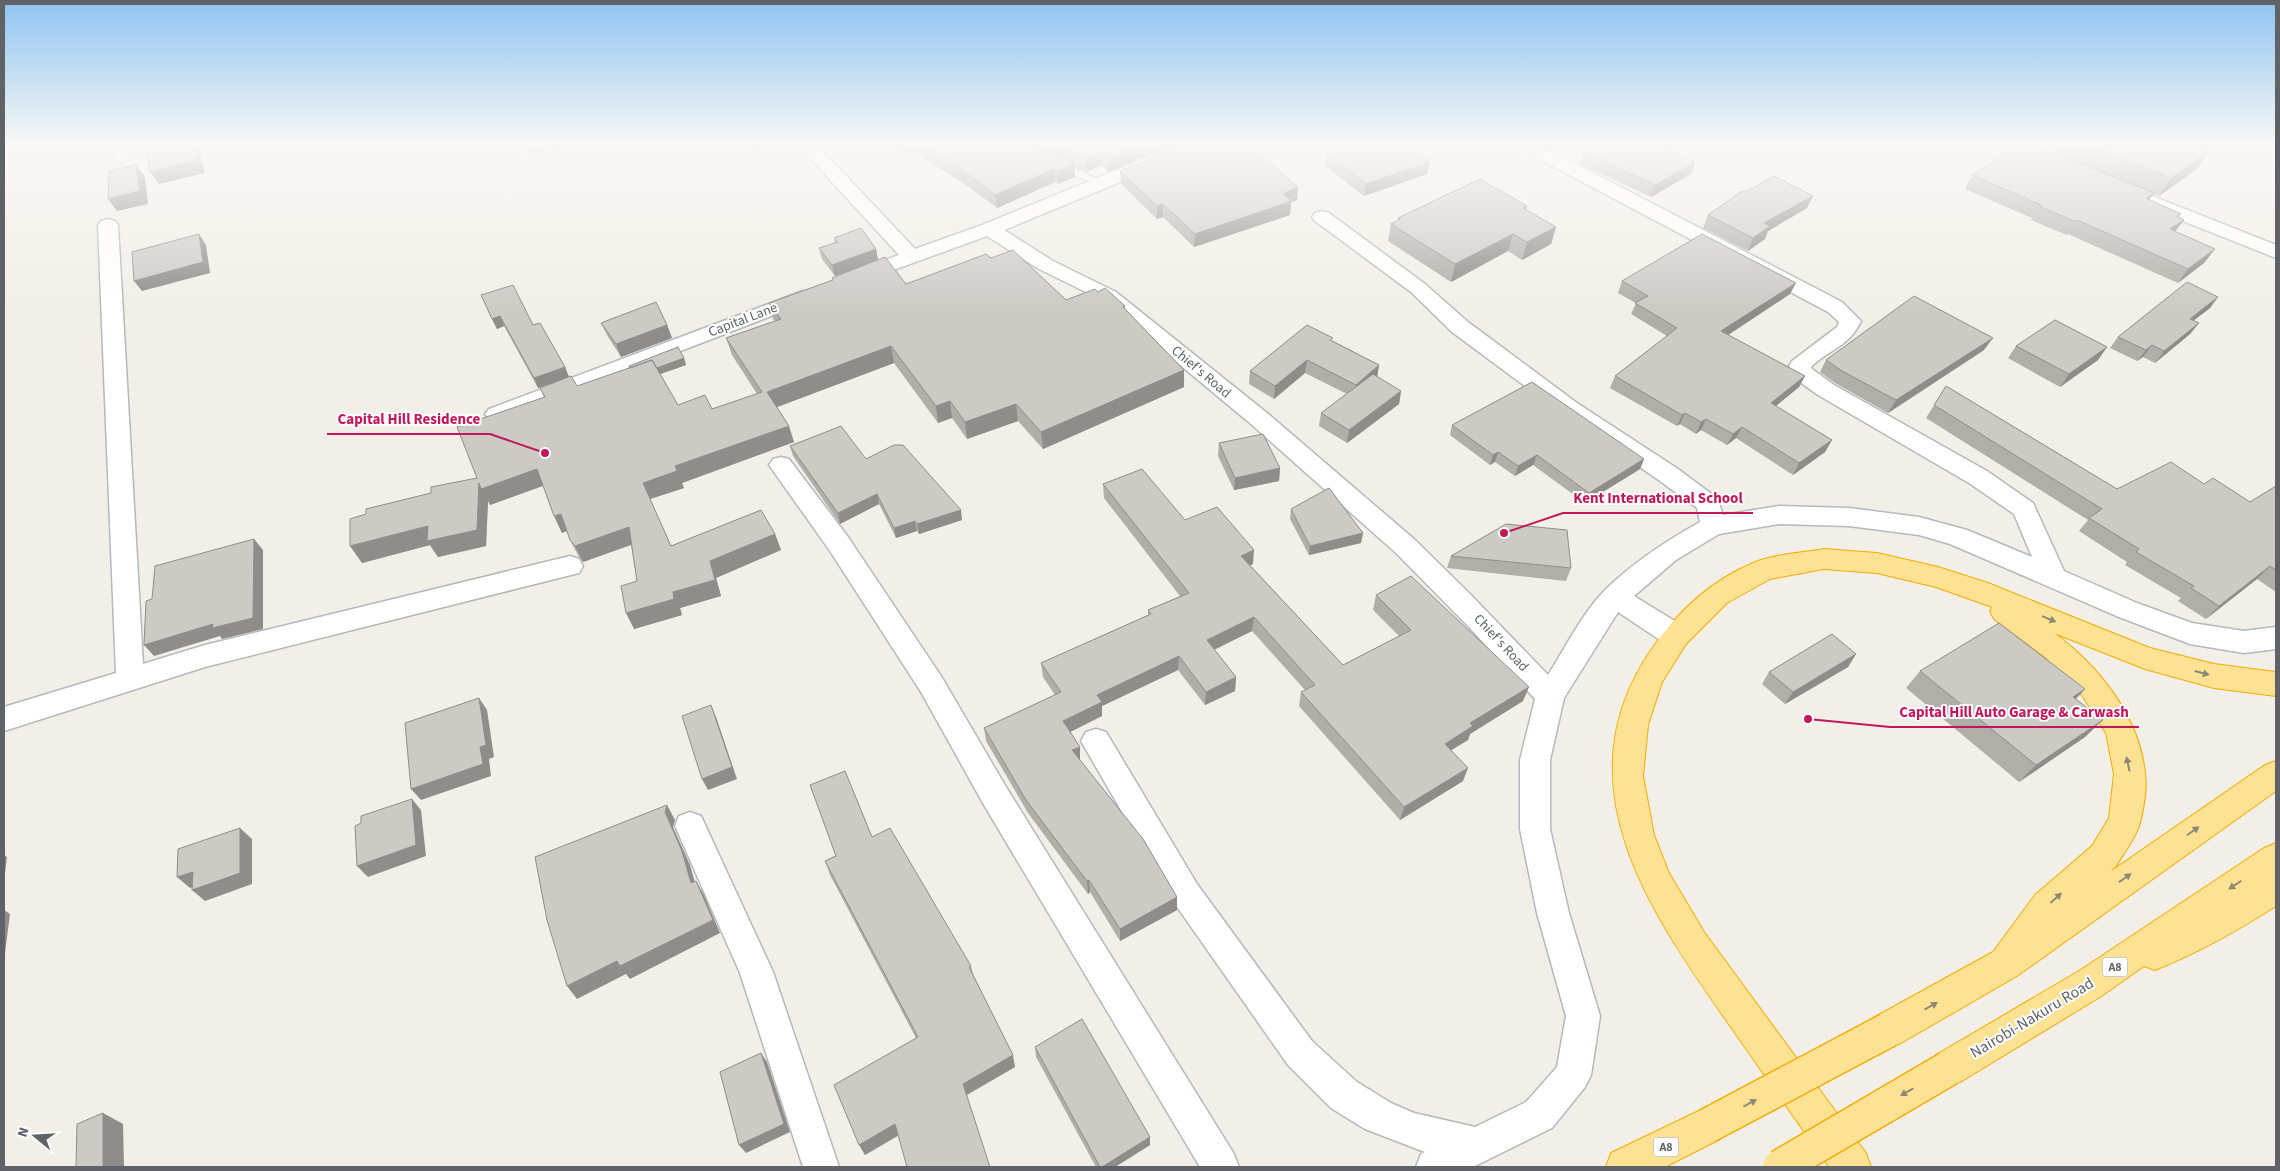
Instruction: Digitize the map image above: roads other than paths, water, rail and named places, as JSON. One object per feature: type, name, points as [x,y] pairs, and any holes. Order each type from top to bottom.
[{"type":"highway","points":[[1852,1167],[1692,943],[1655,880],[1638,835],[1628,776],[1633,725],[1648,680],[1676,636],[1717,596],[1763,570],[1824,559],[1877,563],[1938,577],[1978,590],[2145,658],[2214,676],[2276,684]]},
{"type":"highway","points":[[1938,577],[2001,610],[2055,649],[2092,687],[2120,730],[2130,774],[2125,821],[2104,856],[2048,906],[2005,964]]},
{"type":"highway","name":"A8","points":[[1625,1167],[1707,1126],[1888,1030],[2005,964],[2276,774]]},
{"type":"highway","name":"Nairobi-Nakuru Road","points":[[1780,1167],[2092,983],[2276,858]]},
{"type":"highway","points":[[2092,983],[2212,928],[2276,888]]},
{"type":"street","points":[[858,200],[911,256]]},
{"type":"street","points":[[990,229],[1060,200]]},
{"type":"street","points":[[1630,200],[1835,307],[1850,321],[1847,331],[1829,346],[1806,358],[1800,366],[1801,372],[1826,390],[1978,477],[2024,508],[2054,578]]},
{"type":"street","points":[[2147,200],[2276,252]]},
{"type":"street","points":[[1322,217],[1418,288],[1460,327],[1569,408],[1669,475],[1708,504],[1713,526]]},
{"type":"street","points":[[108,225],[130,681]]},
{"type":"street","name":"Capital Lane","points":[[497,414],[911,256],[990,229]]},
{"type":"street","name":"Chief's Road","points":[[990,229],[1046,265],[1109,296],[1283,440],[1404,546],[1496,636],[1550,696]]},
{"type":"street","points":[[781,465],[839,544],[930,684],[995,796],[1220,1167]]},
{"type":"street","points":[[1434,1167],[1539,1115],[1573,1075],[1583,1016],[1553,913],[1535,829],[1535,760],[1550,696],[1596,622],[1615,597],[1667,553],[1713,526],[1779,515],[1850,517],[1919,526],[1958,537],[2128,610],[2190,633],[2244,642],[2276,638]]},
{"type":"street","points":[[4,719],[205,656],[570,566]]},
{"type":"street","points":[[1615,597],[1676,636]]},
{"type":"street","points":[[1096,741],[1186,894],[1300,1053],[1344,1095],[1378,1116],[1414,1131],[1477,1146]]},
{"type":"street","points":[[690,826],[756,972],[821,1167]]},
{"type":"place","name":"Capital Hill Residence","points":[[545,453]]},
{"type":"place","name":"Kent International School","points":[[1504,533]]},
{"type":"place","name":"Capital Hill Auto Garage & Carwash","points":[[1808,719]]}]
